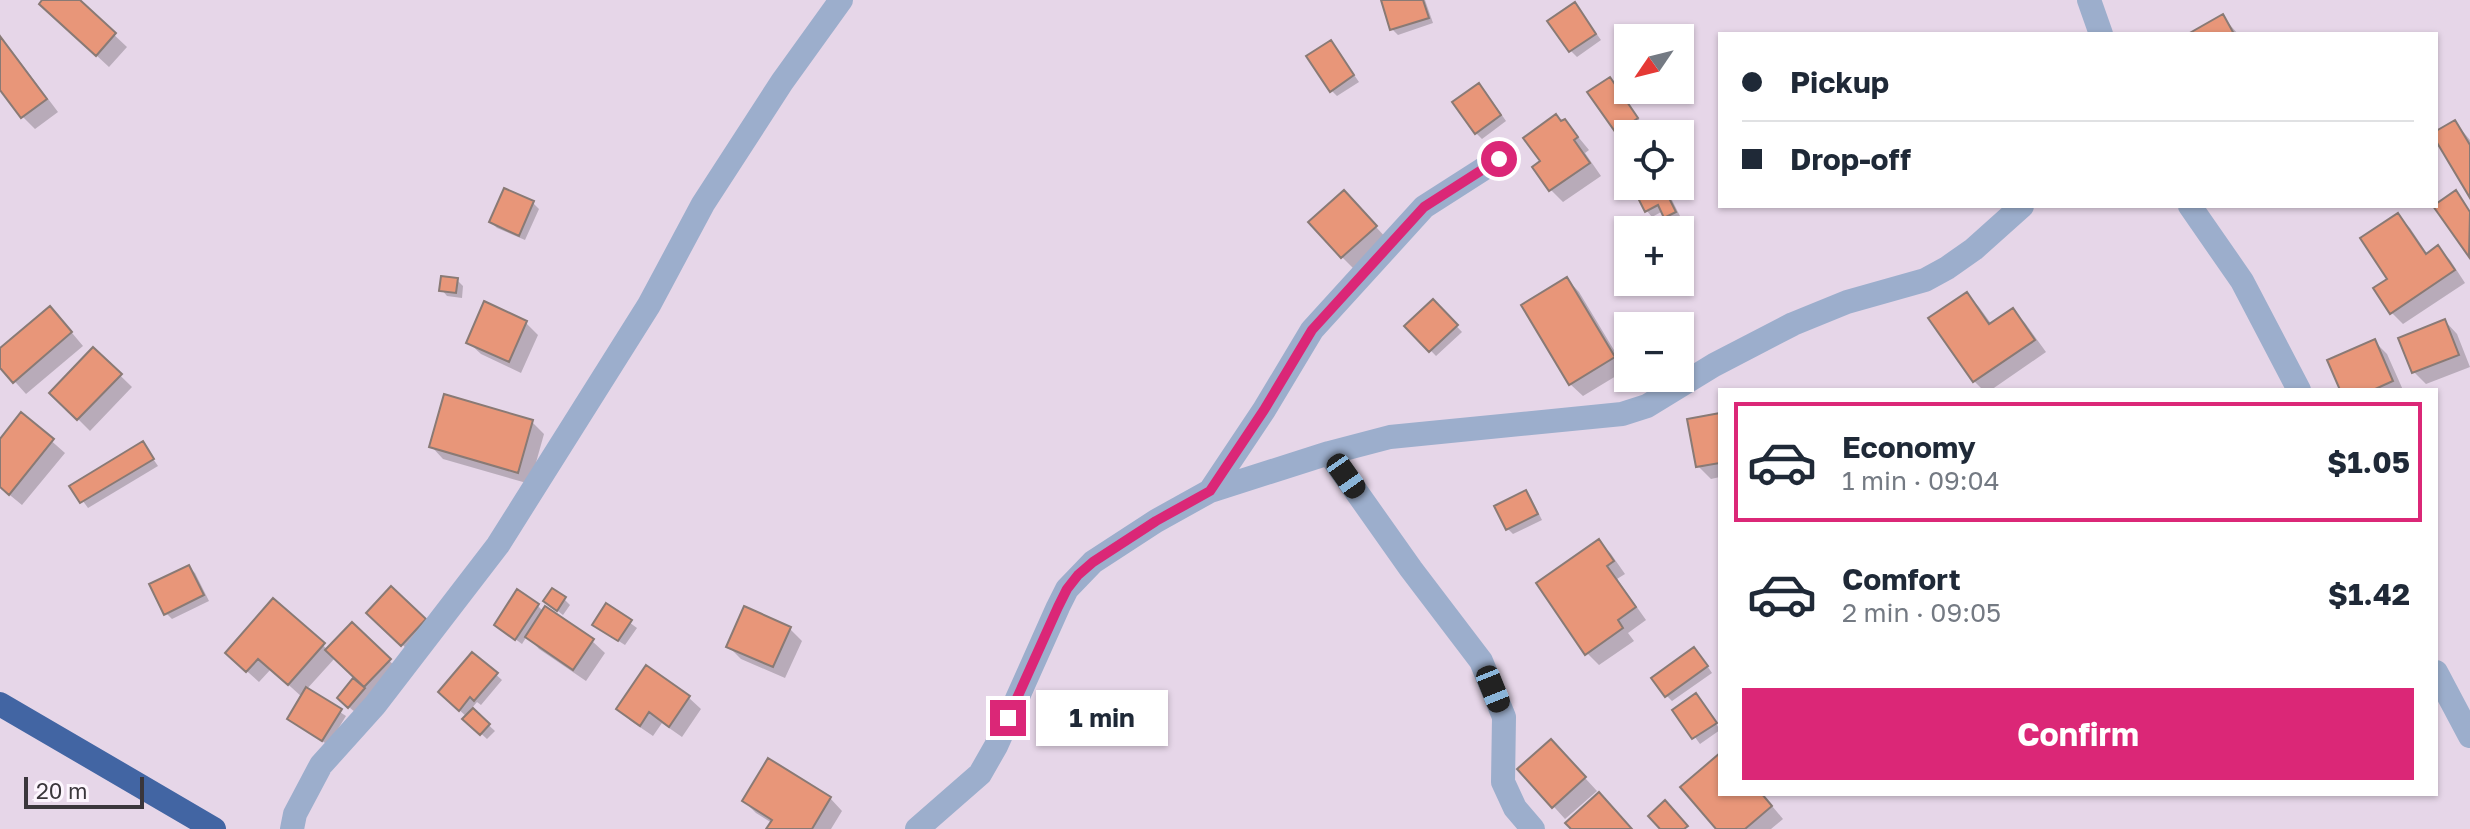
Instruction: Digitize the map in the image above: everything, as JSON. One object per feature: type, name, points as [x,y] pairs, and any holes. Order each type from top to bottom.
[{"type":"highway","points":[[0,704],[214,829]]},
{"type":"street","points":[[292,829],[295,814],[321,765],[375,705],[498,545],[649,305],[703,204],[782,82],[841,0]]},
{"type":"street","points":[[2089,0],[2100,32]]},
{"type":"street","points":[[1210,491],[1312,330],[1424,207],[1499,159]]},
{"type":"street","points":[[917,829],[980,774],[996,746],[1067,589],[1093,562],[1156,521],[1210,491],[1390,437],[1622,414],[1647,406],[1714,365],[1793,324],[1847,302],[1925,280],[1974,249],[2020,208]]},
{"type":"street","points":[[2191,208],[2242,281],[2298,388]]},
{"type":"street","points":[[1329,453],[1481,661],[1504,717],[1503,782],[1515,808],[1533,829]]},
{"type":"street","points":[[2438,676],[2470,736]]},
{"type":"shaded area","points":[[0,0],[2470,0],[2470,829],[0,829]]},
{"type":"building","points":[[42,0],[80,0],[116,33],[96,56],[39,4]]},
{"type":"building","points":[[1381,0],[1423,0],[1429,18],[1390,30]]},
{"type":"building","points":[[1575,2],[1596,34],[1569,52],[1547,21]]},
{"type":"building","points":[[2223,14],[2233,32],[2192,32]]},
{"type":"building","points":[[0,36],[47,99],[21,118],[0,90]]},
{"type":"building","points":[[1331,40],[1354,75],[1330,92],[1306,56]]},
{"type":"building","points":[[1610,77],[1614,83],[1614,104],[1628,104],[1638,118],[1614,120],[1614,130],[1587,92]]},
{"type":"building","points":[[1479,83],[1501,115],[1475,134],[1452,102]]},
{"type":"building","points":[[1556,114],[1561,121],[1565,119],[1578,137],[1574,140],[1590,163],[1549,191],[1532,167],[1540,161],[1523,138]]},
{"type":"building","points":[[2455,120],[2470,145],[2470,198],[2438,144],[2438,130]]},
{"type":"building","points":[[504,188],[534,201],[519,236],[489,222]]},
{"type":"building","points":[[1344,190],[1377,226],[1341,258],[1308,222]]},
{"type":"building","points":[[2456,190],[2470,212],[2469,257],[2434,208],[2438,208],[2438,203]]},
{"type":"building","points":[[1639,200],[1670,200],[1676,212],[1663,216],[1658,205],[1645,212]]},
{"type":"building","points":[[2398,213],[2426,254],[2438,245],[2455,270],[2390,314],[2373,288],[2387,279],[2360,238]]},
{"type":"building","points":[[441,276],[458,278],[456,293],[439,291]]},
{"type":"building","points":[[1567,277],[1614,358],[1569,385],[1521,305]]},
{"type":"building","points":[[1967,292],[1989,324],[2013,308],[2035,340],[1973,382],[1928,318]]},
{"type":"building","points":[[1433,299],[1458,325],[1429,352],[1404,326]]},
{"type":"building","points":[[484,301],[527,321],[509,362],[466,343]]},
{"type":"building","points":[[50,306],[72,332],[13,383],[0,368],[0,348]]},
{"type":"building","points":[[2445,319],[2459,355],[2412,373],[2398,338]]},
{"type":"building","points":[[2375,339],[2393,381],[2377,388],[2339,388],[2327,360]]},
{"type":"building","points":[[93,347],[122,374],[77,420],[49,393]]},
{"type":"building","points":[[444,394],[533,420],[518,473],[429,447]]},
{"type":"building","points":[[21,412],[54,439],[9,495],[0,487],[0,439]]},
{"type":"building","points":[[1718,413],[1718,463],[1696,467],[1687,419]]},
{"type":"building","points":[[143,441],[154,459],[80,503],[69,486]]},
{"type":"building","points":[[1526,490],[1538,514],[1506,530],[1494,506]]},
{"type":"building","points":[[1599,539],[1614,561],[1607,566],[1636,607],[1618,620],[1623,628],[1585,655],[1536,583]]},
{"type":"building","points":[[189,565],[204,595],[164,615],[149,584]]},
{"type":"building","points":[[391,586],[426,619],[401,646],[366,613]]},
{"type":"building","points":[[552,588],[566,597],[557,611],[543,601]]},
{"type":"building","points":[[517,589],[539,604],[515,640],[494,625]]},
{"type":"building","points":[[273,598],[325,643],[288,685],[258,659],[246,672],[225,653]]},
{"type":"building","points":[[606,603],[632,620],[618,641],[592,625]]},
{"type":"building","points":[[545,606],[594,639],[573,670],[525,637]]},
{"type":"building","points":[[744,606],[791,627],[773,667],[726,647]]},
{"type":"building","points":[[352,622],[391,659],[364,687],[325,650]]},
{"type":"building","points":[[1694,647],[1708,666],[1665,697],[1651,678]]},
{"type":"building","points":[[472,652],[498,673],[474,701],[470,697],[459,711],[438,692]]},
{"type":"building","points":[[646,665],[690,696],[669,727],[649,712],[640,726],[616,709]]},
{"type":"building","points":[[353,678],[365,688],[348,708],[337,698]]},
{"type":"building","points":[[306,687],[342,709],[322,741],[287,719]]},
{"type":"building","points":[[1696,693],[1717,723],[1692,739],[1672,710]]},
{"type":"building","points":[[473,708],[490,724],[480,735],[462,719]]},
{"type":"building","points":[[1551,739],[1586,777],[1552,808],[1517,769]]},
{"type":"building","points":[[1718,755],[1718,796],[1764,796],[1772,806],[1745,829],[1716,829],[1680,787]]},
{"type":"building","points":[[768,758],[831,797],[812,829],[766,829],[772,820],[742,801]]},
{"type":"building","points":[[1599,792],[1632,829],[1571,829],[1565,823]]},
{"type":"building","points":[[1665,800],[1688,826],[1684,829],[1660,829],[1648,816]]},
{"type":"route","points":[[1008,718],[1058,607],[1078,575],[1156,521],[1210,491],[1312,330],[1424,207],[1499,159]]}]
